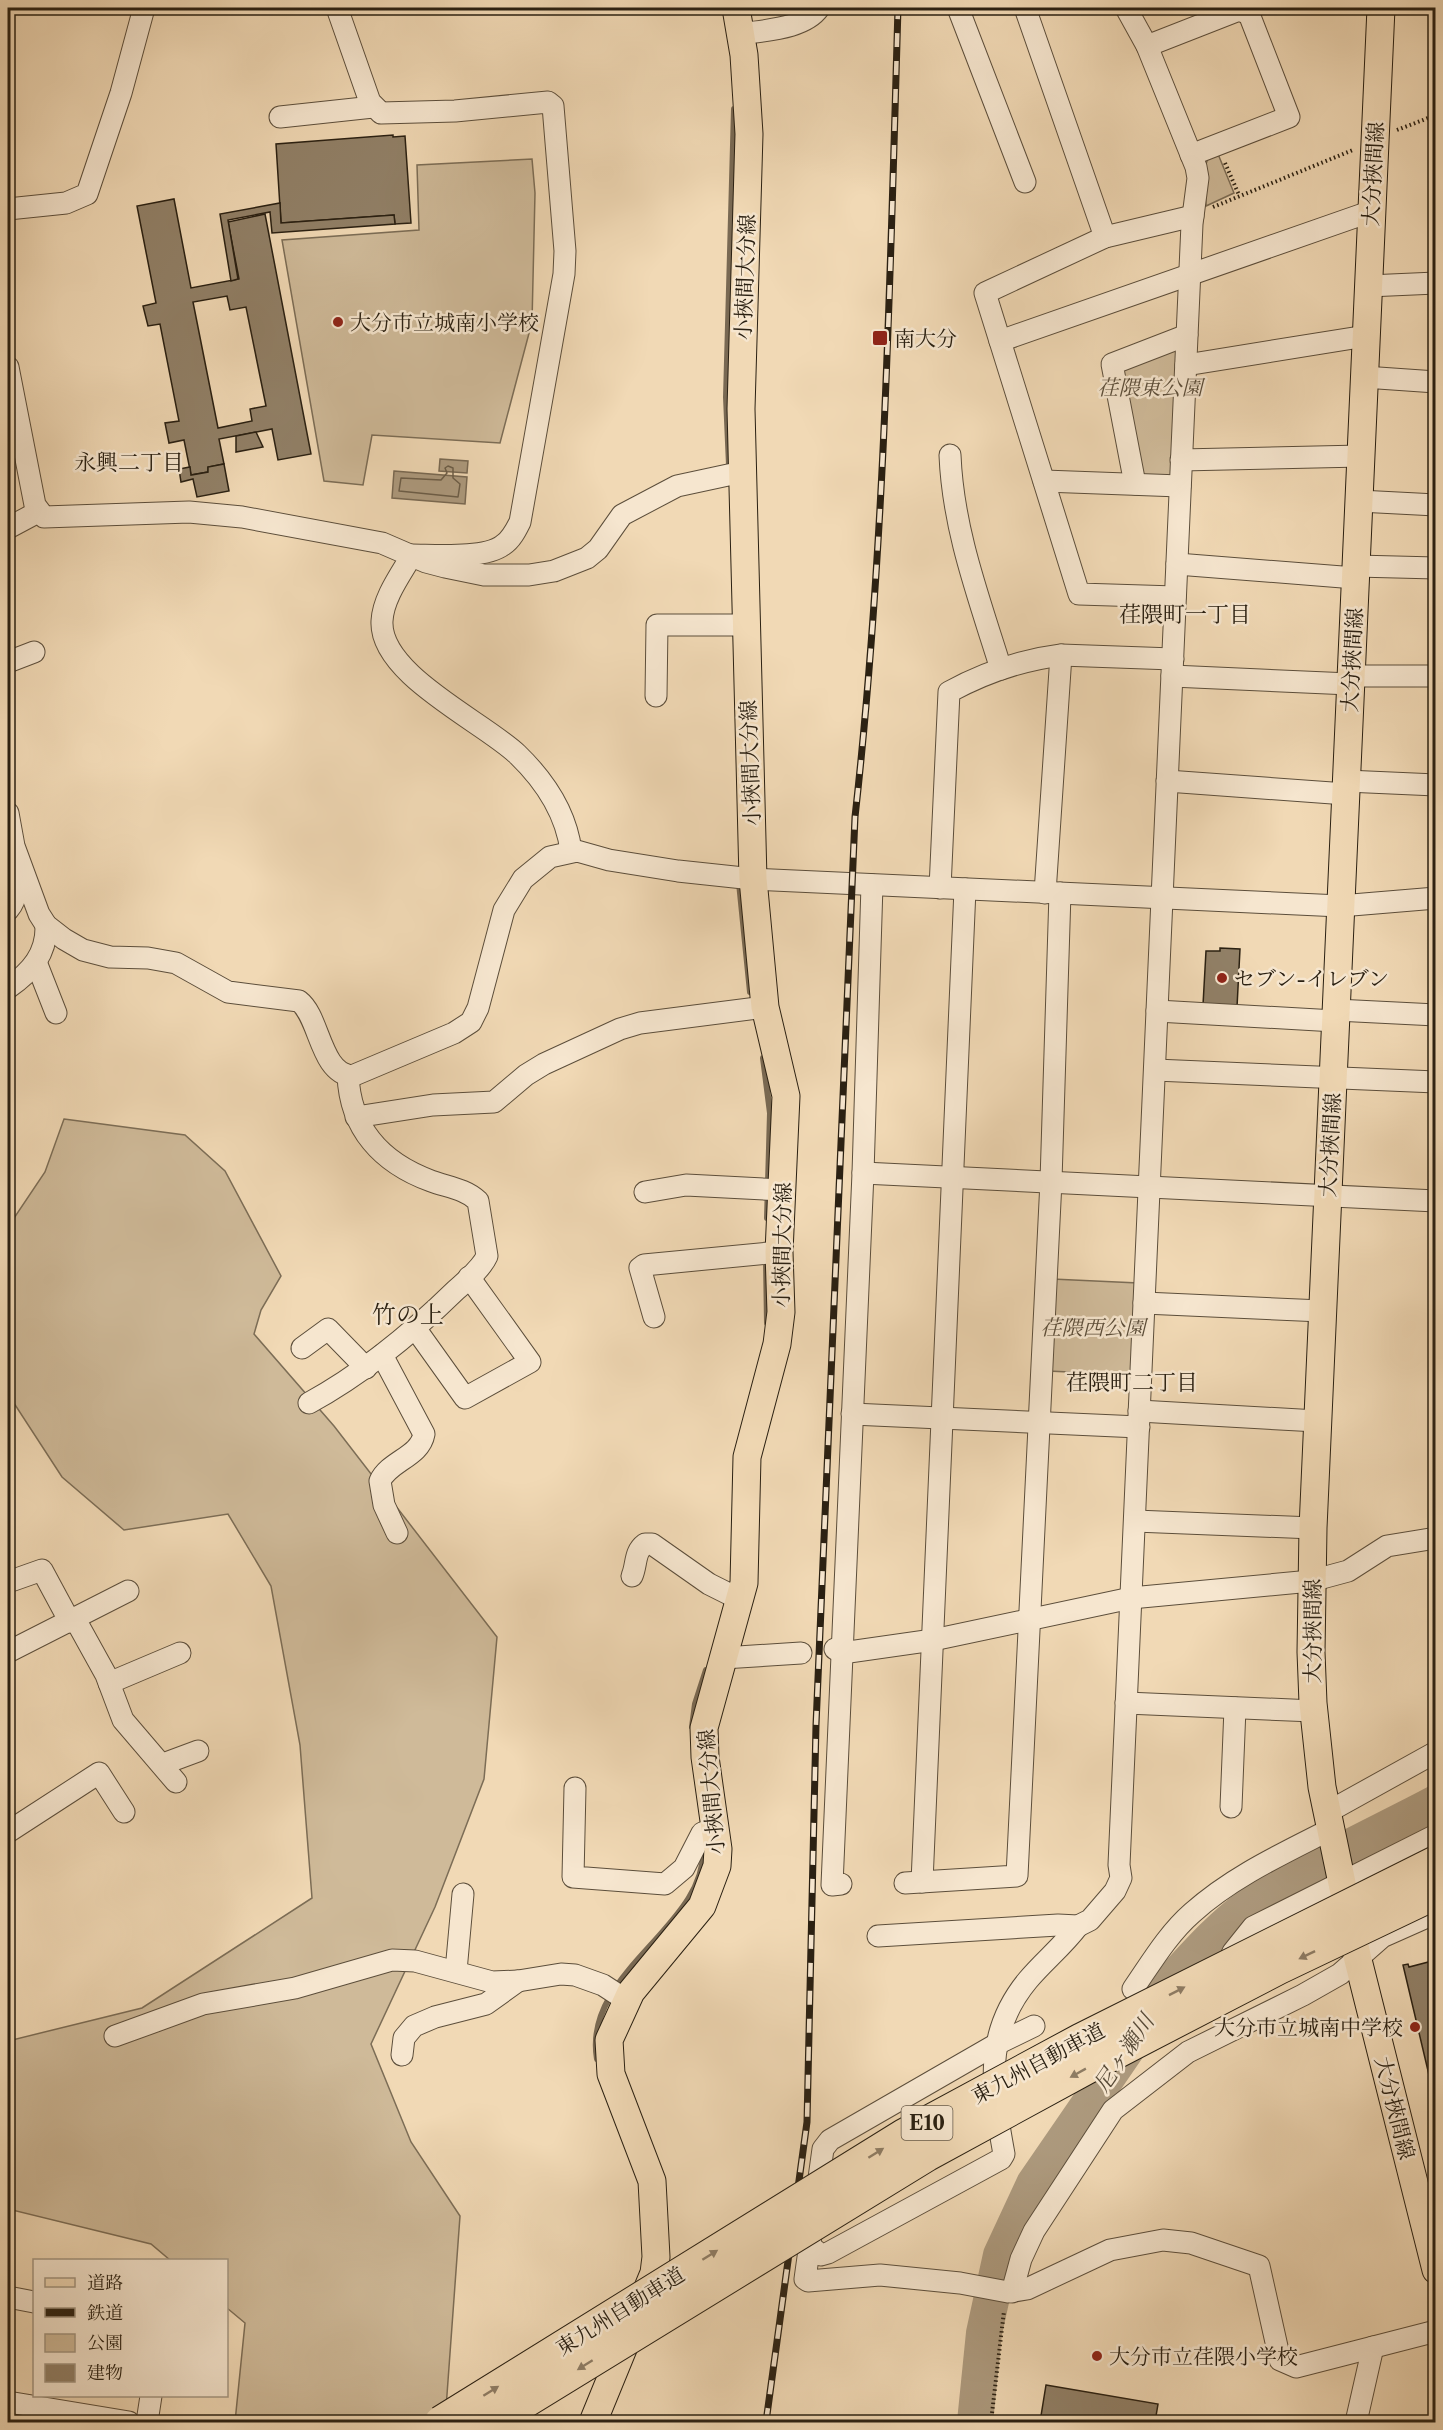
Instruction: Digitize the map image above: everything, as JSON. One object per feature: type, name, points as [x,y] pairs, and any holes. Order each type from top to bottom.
[{"type":"highway","name":"東九州自動車道","points":[[441,2422],[904,2136],[1080,2040],[1436,1862]]},
{"type":"highway","name":"東九州自動車道","points":[[492,2422],[927,2156],[1094,2064],[1269,1974],[1436,1893]]},
{"type":"main road","name":"小挾間大分線","points":[[593,2422],[654,2273],[656,2257],[652,2181],[611,2074],[609,2040],[625,1999],[702,1906],[717,1866],[716,1828],[705,1757],[704,1728],[741,1600],[746,1563],[744,1486],[747,1457],[780,1326],[779,1252],[786,1096],[765,1007],[753,879],[742,472],[742,341],[749,172],[741,34],[736,8]]},
{"type":"main road","name":"大分挾間線","points":[[1381,8],[1317,1421],[1311,1581],[1314,1711],[1328,1821],[1358,1959],[1436,2270]]},
{"type":"street","points":[[8,208],[66,203],[87,194],[122,93],[144,8]]},
{"type":"street","points":[[337,8],[373,107],[381,113],[455,111],[548,102],[553,106],[565,251],[564,274],[524,512],[510,538],[496,549],[468,554],[412,555]]},
{"type":"street","points":[[741,34],[784,26],[813,16],[819,8]]},
{"type":"street","points":[[958,8],[1025,182]]},
{"type":"street","points":[[1025,8],[1105,237]]},
{"type":"street","points":[[810,2246],[821,2255],[828,2253],[1001,2159],[1004,2154],[995,2106],[995,2045],[1014,1999],[1030,1977],[1065,1944],[1078,1926],[1090,1920],[1115,1891],[1121,1878],[1119,1865],[1181,460],[1193,216],[1198,178],[1147,46],[1126,8]]},
{"type":"street","points":[[1147,46],[1239,10],[1249,14],[1289,117],[1191,155]]},
{"type":"street","points":[[280,117],[373,107]]},
{"type":"street","points":[[1000,341],[1372,211]]},
{"type":"street","points":[[1175,597],[1079,594],[985,293],[1105,237],[1193,216]]},
{"type":"street","points":[[1368,286],[1436,283]]},
{"type":"street","points":[[1135,484],[1112,364],[1187,335]]},
{"type":"street","points":[[1186,365],[1366,336]]},
{"type":"street","points":[[8,367],[38,512],[44,517],[189,512],[234,516],[382,543],[426,562],[484,574],[520,576],[554,571],[572,565],[598,549],[622,515],[630,509],[687,482],[742,472]]},
{"type":"street","points":[[1364,377],[1436,382]]},
{"type":"street","points":[[950,455],[958,527],[1001,669]]},
{"type":"street","points":[[1181,460],[1361,456]]},
{"type":"street","points":[[1044,481],[1180,486]]},
{"type":"street","points":[[1359,501],[1436,505]]},
{"type":"street","points":[[8,528],[38,512]]},
{"type":"street","points":[[412,555],[384,610],[382,628],[387,645],[412,675],[506,744],[534,772],[564,816],[571,851]]},
{"type":"street","points":[[1177,564],[1355,572],[1436,568]]},
{"type":"street","points":[[656,696],[657,625],[746,625]]},
{"type":"street","points":[[8,662],[34,652]]},
{"type":"street","points":[[965,889],[933,1640],[913,1883],[1017,1876],[1051,1181],[1052,893],[1061,655]]},
{"type":"street","points":[[940,888],[947,698],[949,692],[1001,669],[1061,655],[1172,667],[1351,680],[1436,676]]},
{"type":"street","points":[[1167,781],[1346,787],[1436,785]]},
{"type":"street","points":[[8,813],[10,854],[17,894],[16,901],[8,910]]},
{"type":"street","points":[[10,854],[46,925],[83,950],[110,957],[161,959],[188,968],[228,992],[299,1001],[307,1009],[326,1053],[341,1073],[348,1075],[357,1074],[445,1038],[471,1022],[478,1008],[508,900],[523,879],[540,864],[550,857],[571,851],[678,871],[753,879],[1340,906],[1436,898]]},
{"type":"street","points":[[840,1884],[832,1885],[838,1651],[863,1173],[872,885]]},
{"type":"street","points":[[8,988],[36,962],[46,939],[46,925]]},
{"type":"street","points":[[36,962],[56,1013]]},
{"type":"street","points":[[356,1117],[433,1105],[494,1102],[526,1075],[544,1064],[620,1029],[640,1023],[765,1007]]},
{"type":"street","points":[[1157,1011],[1336,1016],[1436,1015]]},
{"type":"street","points":[[1155,1070],[1436,1082]]},
{"type":"street","points":[[309,1403],[374,1361],[415,1328],[469,1277],[487,1256],[478,1201],[467,1193],[414,1173],[386,1156],[373,1144],[356,1117],[350,1097],[348,1075]]},
{"type":"street","points":[[863,1173],[1436,1201]]},
{"type":"street","points":[[645,1192],[694,1185],[782,1190]]},
{"type":"street","points":[[654,1317],[640,1268],[644,1265],[779,1252]]},
{"type":"street","points":[[415,1328],[465,1398],[530,1362],[469,1277]]},
{"type":"street","points":[[1144,1303],[1322,1311]]},
{"type":"street","points":[[302,1348],[328,1329],[374,1361],[424,1434],[417,1448],[392,1466],[380,1481],[384,1505],[397,1533]]},
{"type":"street","points":[[852,1414],[1039,1423],[1139,1419],[1317,1421]]},
{"type":"street","points":[[1135,1521],[1313,1528]]},
{"type":"street","points":[[838,1651],[933,1640],[1131,1598],[1311,1581],[1348,1571],[1387,1546],[1436,1538]]},
{"type":"street","points":[[632,1576],[637,1553],[645,1544],[652,1544],[709,1584],[741,1600]]},
{"type":"street","points":[[8,1582],[42,1570],[109,1683],[123,1720],[163,1764],[176,1782]]},
{"type":"street","points":[[8,1652],[73,1621],[128,1591]]},
{"type":"street","points":[[109,1683],[180,1653]]},
{"type":"street","points":[[723,1658],[801,1653]]},
{"type":"street","points":[[1126,1702],[1314,1711]]},
{"type":"street","points":[[1231,1807],[1235,1707]]},
{"type":"street","points":[[163,1764],[198,1751]]},
{"type":"street","points":[[1133,1989],[1165,1942],[1191,1913],[1245,1875],[1436,1752]]},
{"type":"street","points":[[8,1832],[99,1773],[124,1812]]},
{"type":"street","points":[[575,1788],[573,1877],[665,1884],[684,1868],[702,1833],[716,1828]]},
{"type":"street","points":[[1188,2052],[1233,1952],[1252,1927],[1436,1835]]},
{"type":"street","points":[[456,1971],[463,1894]]},
{"type":"street","points":[[1010,2292],[1021,2259],[1034,2232],[1108,2115],[1188,2052],[1303,1995],[1340,1974],[1382,1937],[1436,1913]]},
{"type":"street","points":[[878,1936],[1058,1924],[1078,1926]]},
{"type":"street","points":[[115,2036],[203,2004],[295,1988],[392,1960],[415,1961],[492,1982],[518,1981],[561,1974],[603,1985],[625,1999]]},
{"type":"street","points":[[402,2055],[404,2038],[414,2026],[435,2017],[486,2004],[518,1981]]},
{"type":"street","points":[[1034,2026],[995,2045],[830,2140],[823,2149],[805,2279],[808,2281],[880,2275],[960,2283],[1010,2292],[1027,2289],[1095,2255],[1127,2244],[1163,2240],[1191,2243],[1259,2266],[1280,2360],[1296,2367],[1436,2331]]},
{"type":"street","points":[[8,2297],[33,2302]]},
{"type":"street","points":[[1356,2422],[1373,2347]]},
{"type":"street","points":[[147,2422],[151,2397]]},
{"type":"street","points":[[8,2402],[129,2422]]},
{"type":"path","points":[[1390,132],[1436,115]]},
{"type":"path","points":[[1218,145],[1239,195]]},
{"type":"path","points":[[1193,216],[1239,195],[1363,146]]},
{"type":"path","points":[[991,2422],[998,2348],[1010,2292]]},
{"type":"green space","points":[[1218,154],[1234,193],[1206,206],[1204,170],[1208,158]]},
{"type":"green space","points":[[532,159],[535,193],[532,322],[500,443],[372,435],[363,485],[324,481],[282,240],[419,230],[417,165]]},
{"type":"green space","name":"荏隈東公園","points":[[1180,349],[1174,475],[1168,480],[1143,479],[1122,367]]},
{"type":"green space","points":[[64,1119],[185,1135],[225,1171],[281,1276],[261,1310],[254,1334],[334,1426],[497,1637],[484,1779],[435,1907],[371,2044],[411,2142],[460,2216],[445,2422],[235,2422],[245,2323],[228,2309],[228,2259],[169,2259],[151,2244],[8,2209],[8,2041],[142,2008],[312,1898],[300,1745],[271,1586],[228,1514],[124,1530],[62,1477],[8,1394],[8,1232],[10,1224],[45,1172]]},
{"type":"green space","name":"荏隈西公園","points":[[1052,1279],[1138,1283],[1134,1375],[1048,1371]]},
{"type":"water","points":[[440,459],[468,461],[467,473],[439,471]]},
{"type":"water","points":[[394,471],[467,477],[465,504],[392,498]]},
{"type":"building","points":[[393,135],[393,137],[405,136],[411,223],[395,224],[394,215],[281,223],[276,144]]},
{"type":"building","points":[[174,199],[191,288],[239,279],[228,222],[265,214],[311,454],[278,460],[272,429],[219,439],[224,464],[208,467],[208,472],[191,475],[184,440],[169,443],[165,423],[179,421],[160,324],[148,326],[143,306],[156,303],[137,206]],"holes":[[[227,296],[230,310],[246,307],[266,406],[250,409],[252,421],[218,428],[193,302]]]},
{"type":"building","points":[[280,203],[281,223],[394,215],[395,224],[272,233],[270,212],[228,220],[238,279],[231,281],[220,214]]},
{"type":"building","points":[[256,432],[263,447],[236,452],[236,436]]},
{"type":"building","points":[[224,464],[229,491],[197,497],[193,479],[181,482],[179,469],[190,467],[191,475],[208,472],[208,467]]},
{"type":"building","name":"セブン-イレブン","points":[[1220,948],[1240,949],[1237,1007],[1203,1005],[1206,951],[1220,951]]},
{"type":"building","points":[[1436,1960],[1436,2073],[1429,2075],[1403,1965],[1408,1964],[1409,1967]]},
{"type":"building","points":[[1046,2385],[1158,2404],[1155,2422],[1040,2422]]},
{"type":"waterway","points":[[729,465],[726,397],[734,109]]},
{"type":"waterway","points":[[739,883],[750,992]]},
{"type":"waterway","points":[[763,1058],[770,1113],[767,1218]]},
{"type":"waterway","points":[[766,1261],[767,1323]]},
{"type":"waterway","points":[[692,1727],[695,1704],[706,1670]]},
{"type":"waterway","name":"尼ヶ瀬川","points":[[975,2422],[984,2333],[1001,2255],[1034,2184],[1179,1973],[1230,1921],[1271,1891],[1317,1864],[1436,1803]]},
{"type":"waterway","points":[[597,2059],[597,2028],[608,2000],[626,1974],[687,1901],[700,1875],[703,1847]]},
{"type":"railway","points":[[766,2422],[807,2122],[816,1725],[855,817],[880,514],[898,8]]},
{"type":"place","name":"大分市立城南小学校","points":[[338,322]]},
{"type":"place","name":"南大分","points":[[880,338]]},
{"type":"place","name":"セブン-イレブン","points":[[1222,978]]},
{"type":"place","name":"大分市立城南中学校","points":[[1415,2027]]},
{"type":"place","name":"大分市立荏隈小学校","points":[[1097,2356]]},
{"type":"district","name":"永興二丁目","points":[[129,462]]},
{"type":"district","name":"荏隈町一丁目","points":[[1185,614]]},
{"type":"district","name":"竹の上","points":[[408,1314]]},
{"type":"district","name":"荏隈町二丁目","points":[[1132,1382]]}]
